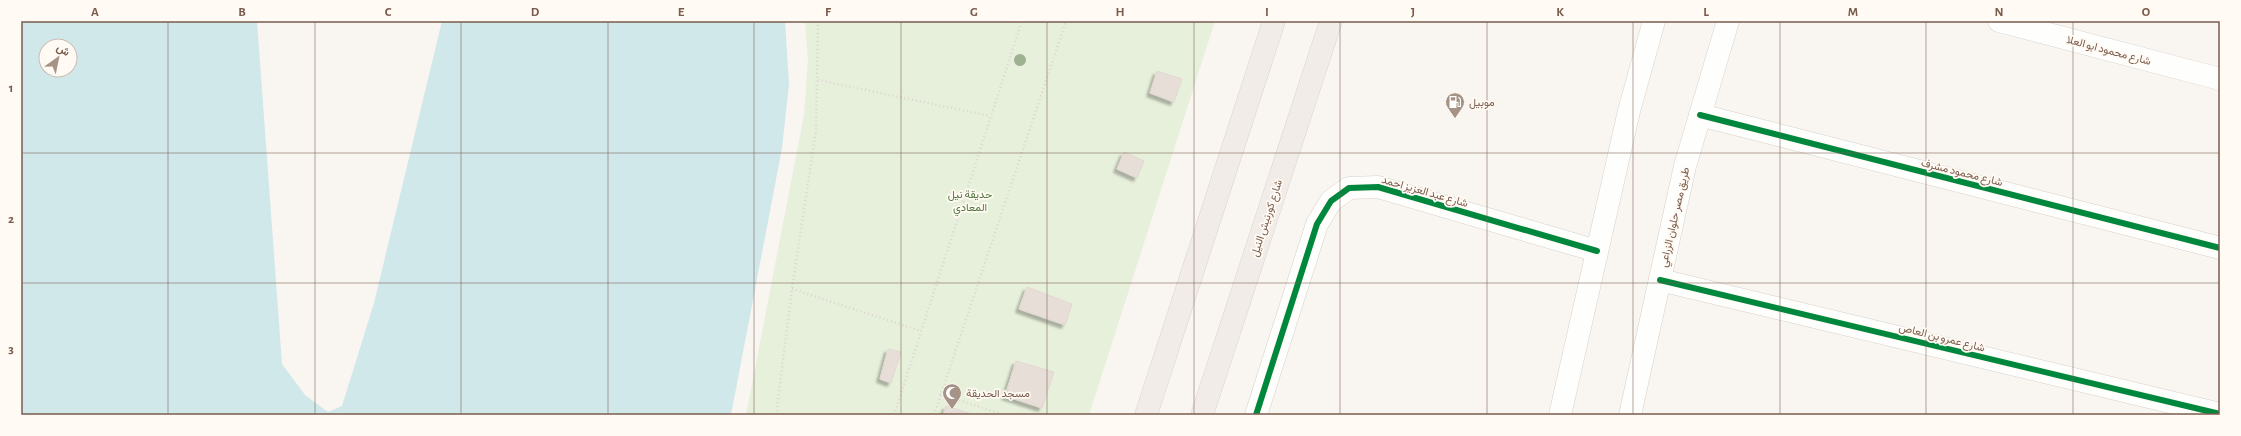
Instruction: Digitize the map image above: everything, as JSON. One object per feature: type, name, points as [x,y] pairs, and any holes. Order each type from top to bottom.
[{"type":"highway","points":[[1146,415],[1274,21]]},
{"type":"highway","name":"شارع كورنيش النيل","points":[[1202,415],[1331,21]]},
{"type":"street","points":[[1560,415],[1629,111],[1654,21]]},
{"type":"street","name":"طريق مصر حلوان الزراعي","points":[[1630,415],[1685,166],[1728,21]]},
{"type":"street","name":"شارع محمود ابو العلا","points":[[1999,21],[2220,79]]},
{"type":"street","name":"شارع محمود مشرف","points":[[1700,115],[2220,248]]},
{"type":"street","name":"شارع عبد العزيز احمد","points":[[1256,415],[1317,224],[1331,201],[1349,188],[1378,187],[1597,251]]},
{"type":"street","name":"شارع عمرو بن العاص","points":[[1660,280],[2220,414]]},
{"type":"path","points":[[776,415],[792,290],[816,130],[818,21]]},
{"type":"path","points":[[894,415],[1022,21]]},
{"type":"path","points":[[934,415],[1066,21]]},
{"type":"path","points":[[818,80],[990,116]]},
{"type":"path","points":[[792,290],[921,331]]},
{"type":"path","points":[[940,394],[1005,415]]},
{"type":"green space","name":"حديقة نيل المعادي","points":[[805,21],[1215,21],[1089,415],[746,415],[804,115],[808,59]]},
{"type":"water","points":[[21,21],[257,21],[282,364],[305,395],[328,412],[342,406],[374,303],[442,21],[785,21],[789,84],[782,148],[731,415],[21,415]]},
{"type":"building","points":[[1157,71],[1182,79],[1174,102],[1150,93]]},
{"type":"building","points":[[1124,152],[1144,161],[1137,178],[1117,169]]},
{"type":"building","points":[[1027,287],[1072,304],[1065,325],[1019,309]]},
{"type":"building","points":[[888,349],[901,352],[891,383],[880,379]]},
{"type":"building","points":[[1016,361],[1054,372],[1042,408],[1005,396]]},
{"type":"building","name":"مسجد الحديقة","points":[[946,406],[975,415],[943,415]]},
{"type":"cycle path","points":[[1700,115],[2220,248]]},
{"type":"cycle path","points":[[1256,415],[1317,224],[1331,201],[1349,188],[1378,187],[1597,251]]},
{"type":"cycle path","points":[[1660,280],[2220,414]]},
{"type":"place","name":"موبيل","points":[[1455,119]]},
{"type":"place","name":"مسجد الحديقة","points":[[952,410]]}]
